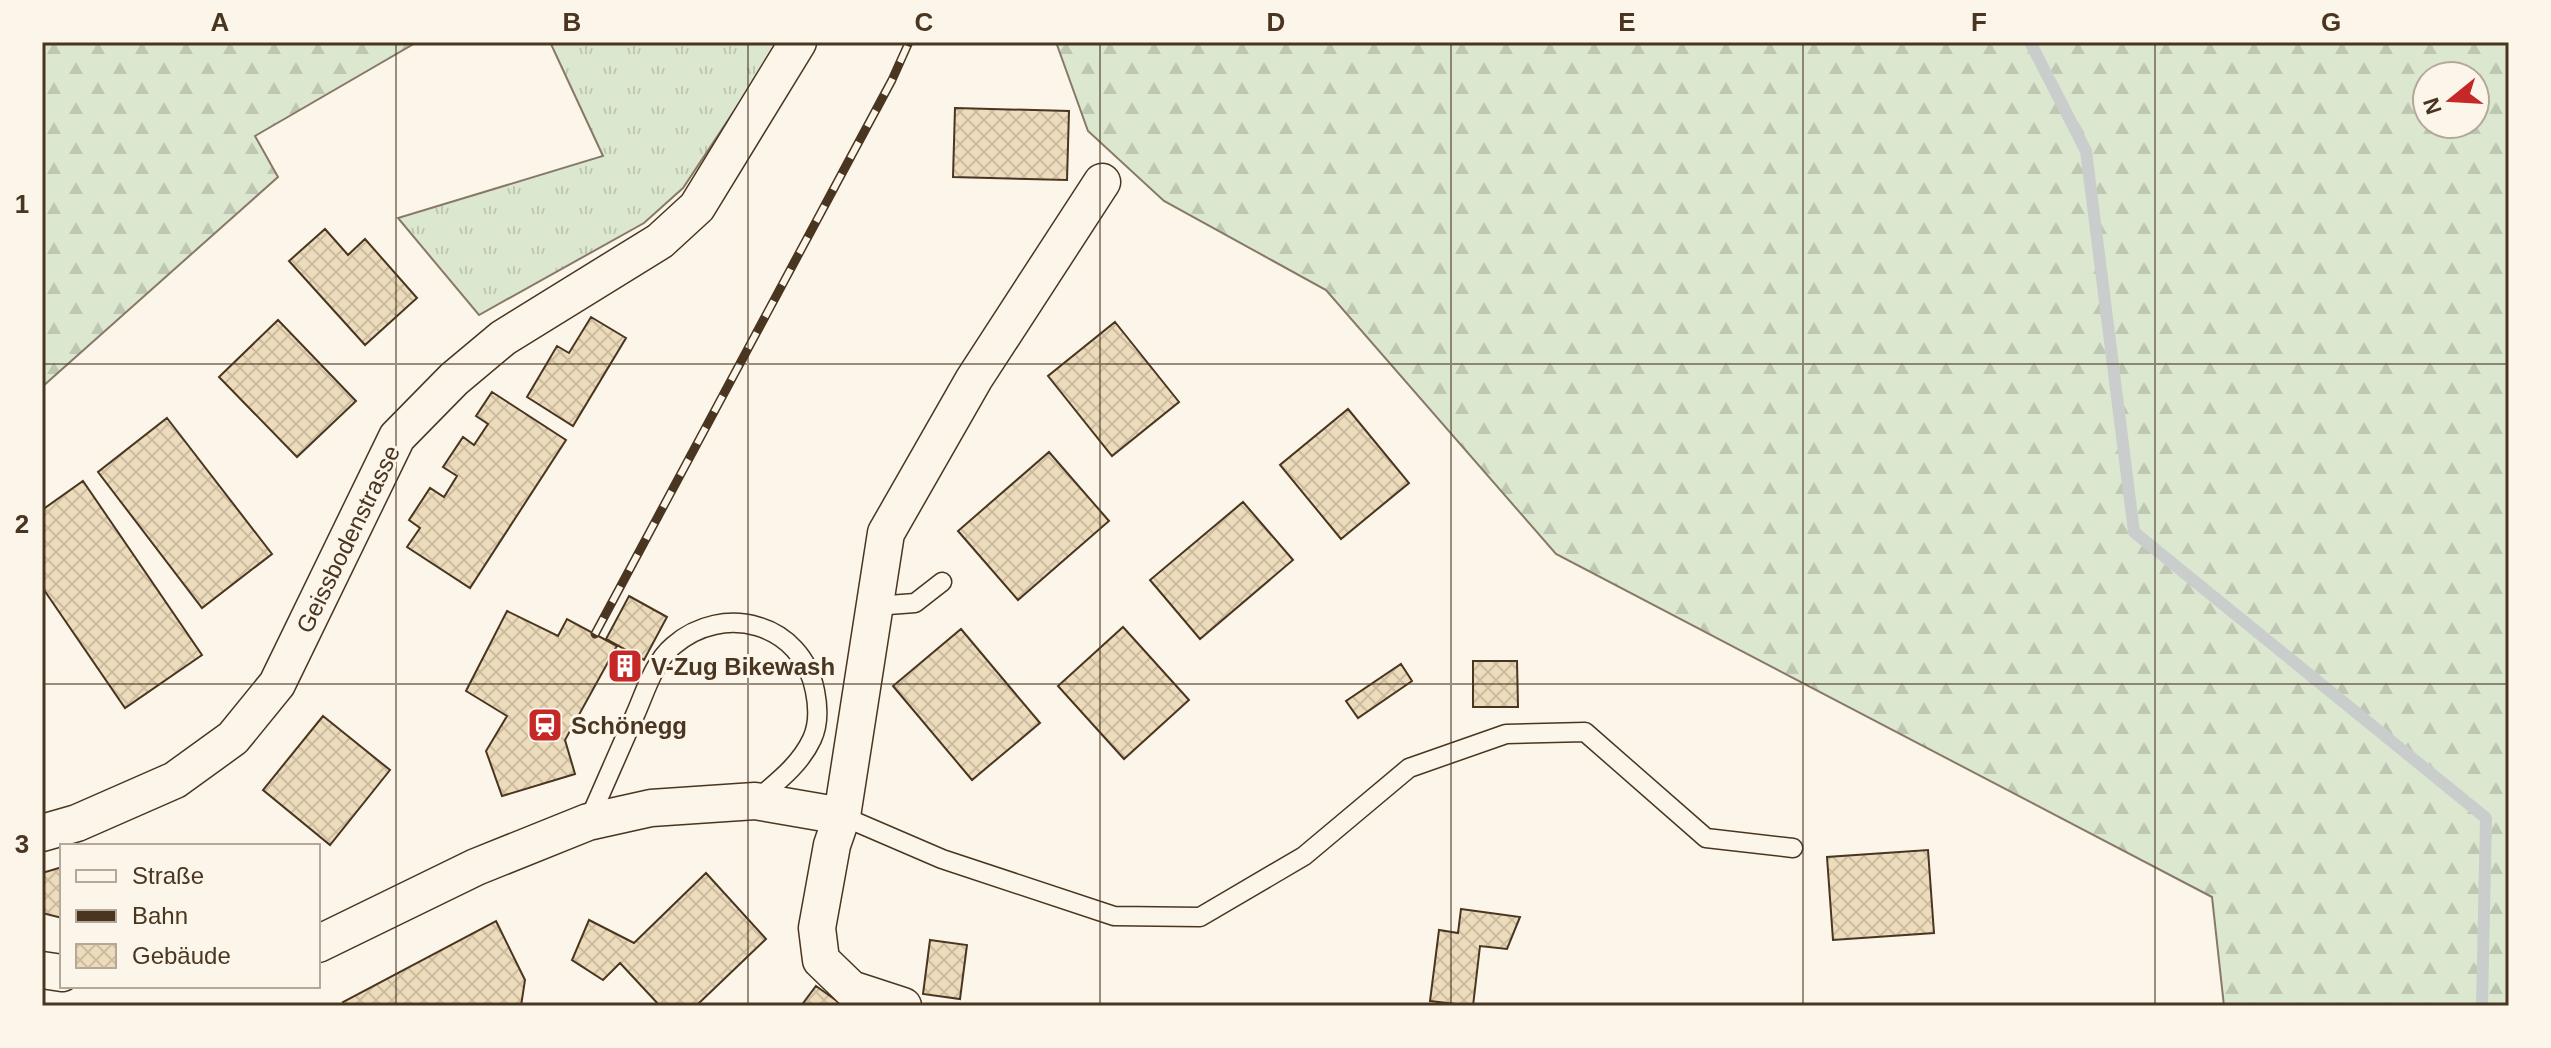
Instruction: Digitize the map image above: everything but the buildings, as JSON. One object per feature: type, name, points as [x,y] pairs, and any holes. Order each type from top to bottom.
[{"type":"street","name":"Geissbodenstrasse","points":[[42,833],[77,823],[175,780],[233,738],[277,684],[397,437],[454,379],[503,338],[660,241],[697,207],[798,42]]},
{"type":"street","points":[[903,1006],[851,989],[821,960],[817,928],[832,845],[842,816],[886,533],[974,379],[1102,182]]},
{"type":"street","points":[[320,943],[476,867],[588,822],[651,808],[755,801],[842,816]]},
{"type":"lane","points":[[875,606],[915,603],[942,582]]},
{"type":"lane","points":[[588,822],[655,670],[671,648],[694,631],[722,622],[750,624],[777,634],[799,653],[813,678],[818,707],[814,735],[800,761],[755,801]]},
{"type":"lane","points":[[842,816],[942,859],[1114,916],[1200,917],[1304,856],[1409,768],[1506,734],[1585,732],[1706,838],[1793,848]]},
{"type":"green space","points":[[42,42],[417,42],[255,136],[278,177],[42,387]]},
{"type":"green space","points":[[550,42],[780,42],[683,188],[644,223],[479,315],[398,218],[603,156]]},
{"type":"green space","points":[[1056,42],[2509,42],[2509,1006],[2224,1006],[2212,897],[1556,554],[1326,290],[1164,201],[1088,131]]},
{"type":"waterway","points":[[2030,42],[2086,151],[2134,532],[2486,818],[2482,1006]]},
{"type":"railway","points":[[595,634],[892,80],[909,42]]},
{"type":"place","name":"V-Zug Bikewash","points":[[625,666]]},
{"type":"place","name":"Schönegg","points":[[545,725]]}]
